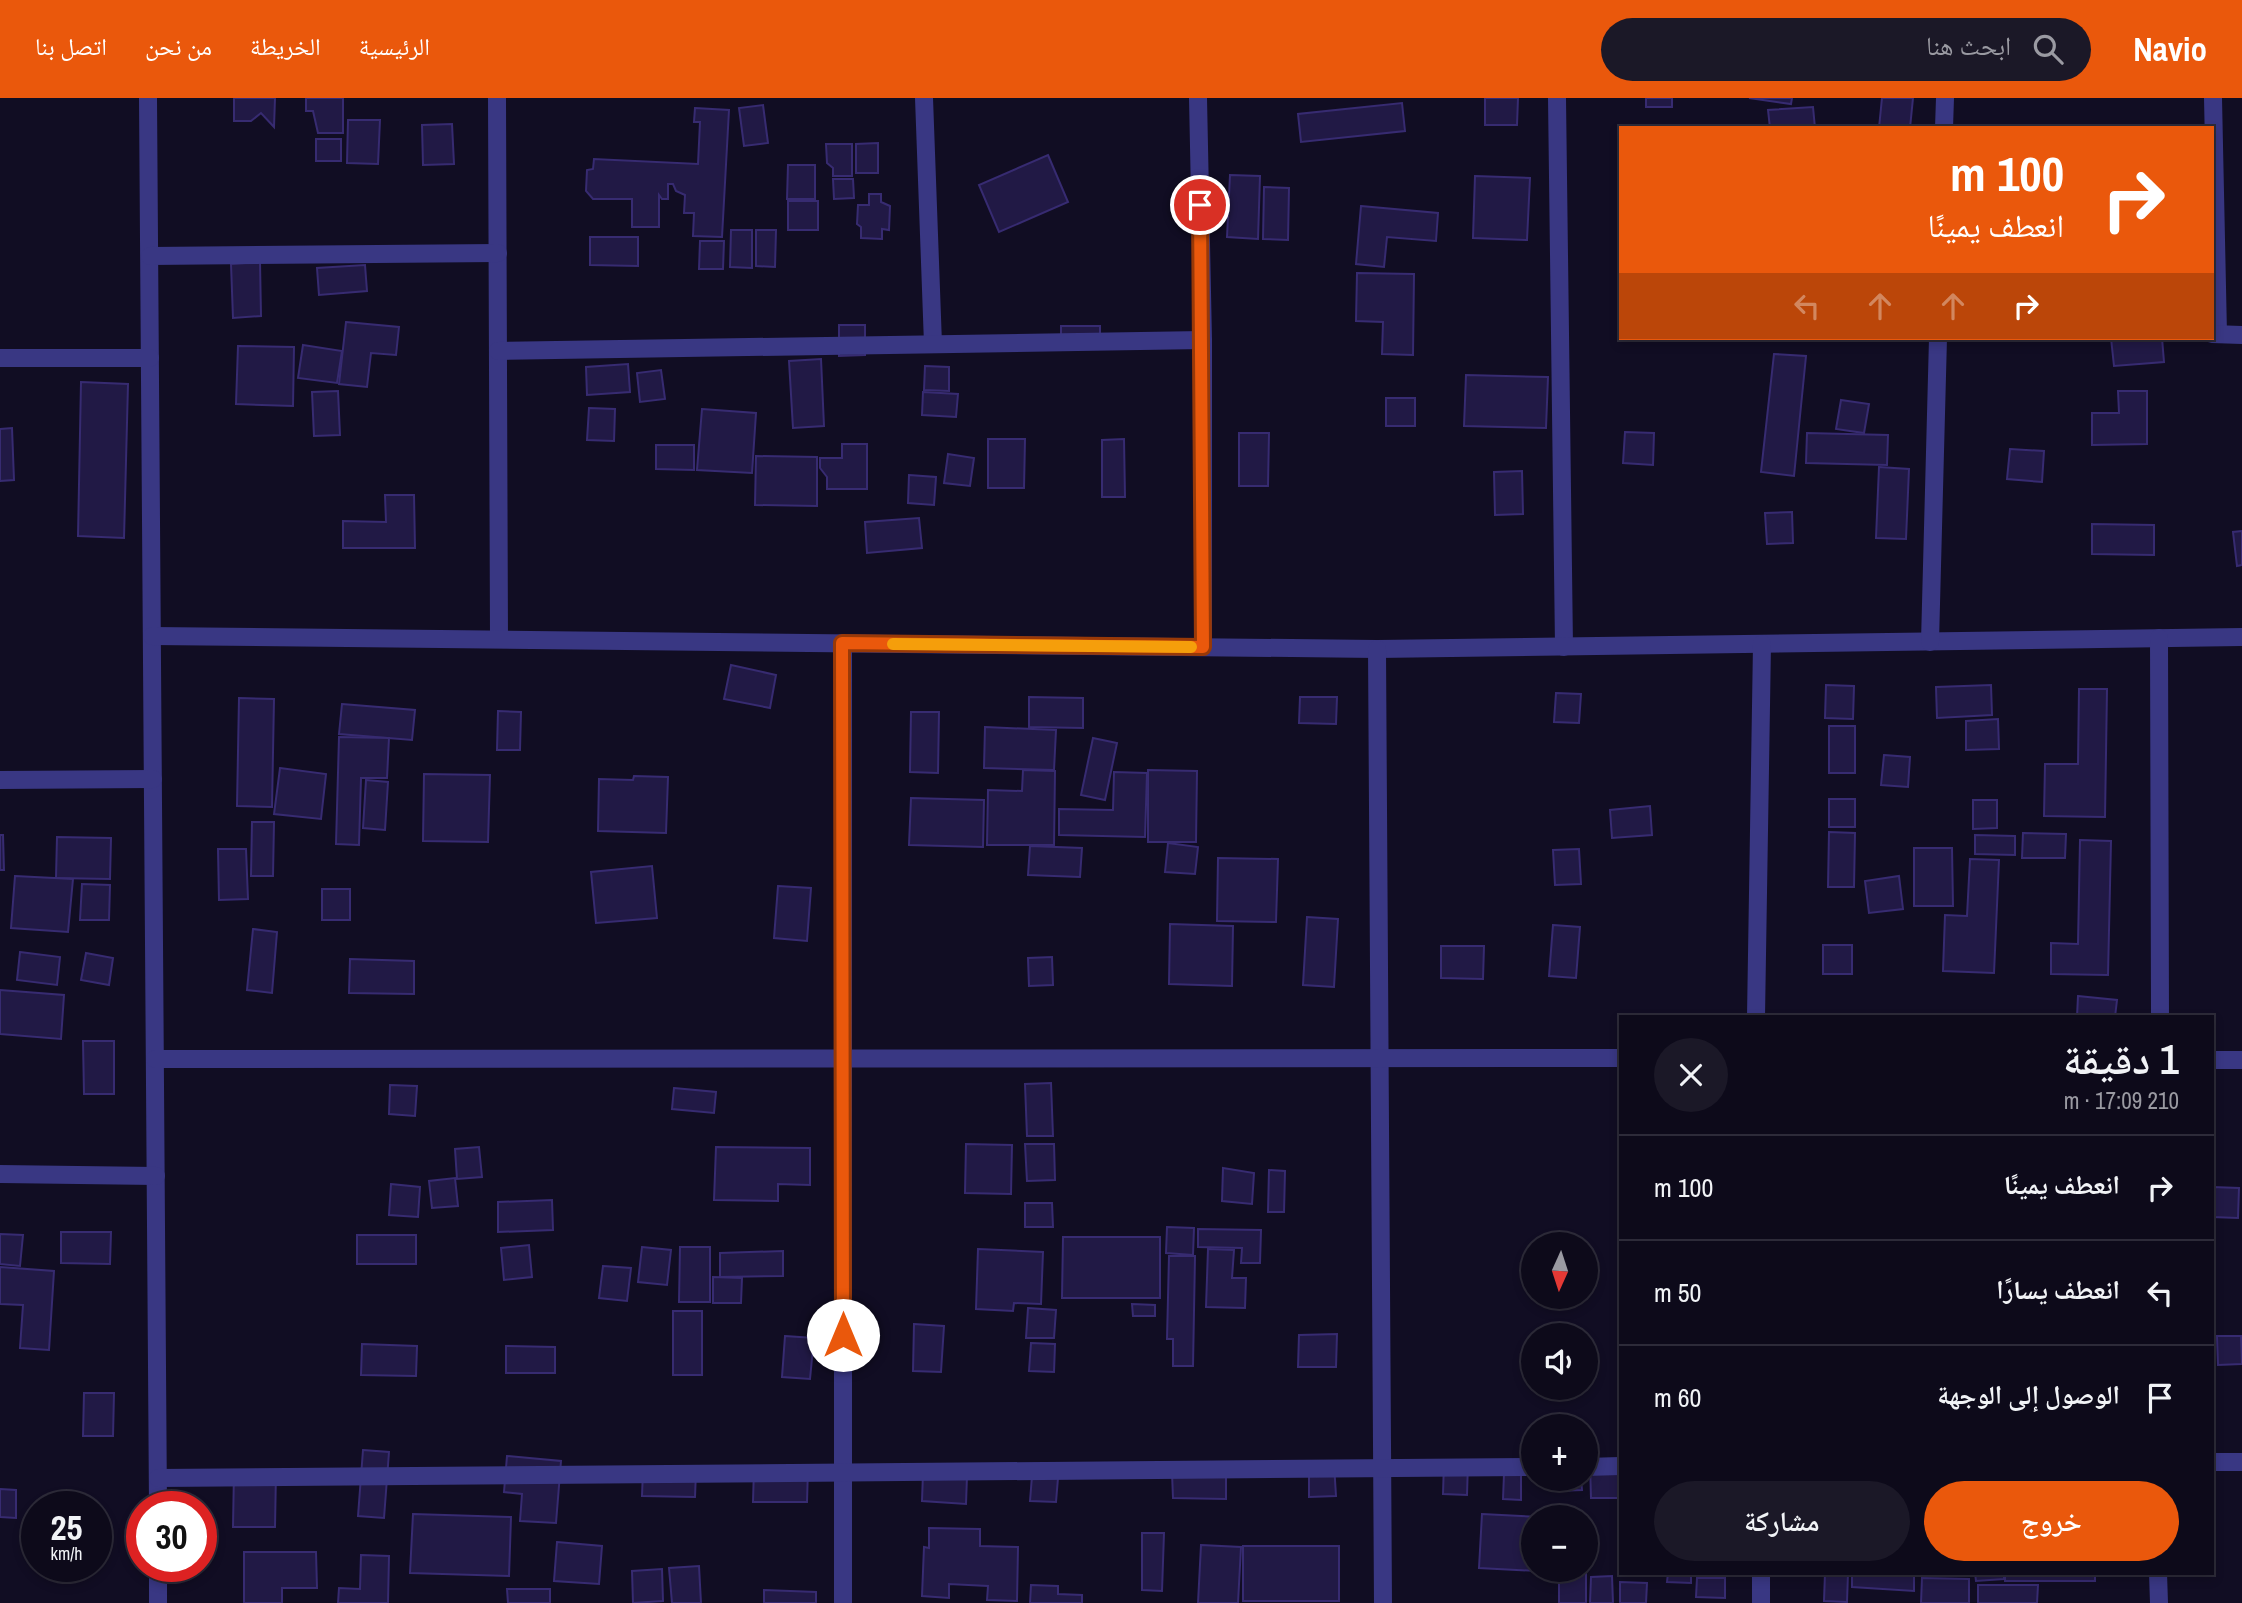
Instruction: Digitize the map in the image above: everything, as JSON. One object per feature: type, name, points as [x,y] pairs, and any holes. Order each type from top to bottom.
[{"type":"street","points":[[148,98],[158,1491]]},
{"type":"street","points":[[497,98],[499,639]]},
{"type":"street","points":[[924,98],[933,344]]},
{"type":"street","points":[[1198,98],[1203,340],[1203,647]]},
{"type":"street","points":[[1557,98],[1564,647]]},
{"type":"street","points":[[1944,126],[1945,98]]},
{"type":"street","points":[[2213,98],[2213,126]]},
{"type":"street","points":[[2214,216],[2215,334],[2242,335]]},
{"type":"street","points":[[149,256],[498,253]]},
{"type":"street","points":[[498,351],[1203,340]]},
{"type":"street","points":[[1930,642],[1938,340]]},
{"type":"street","points":[[0,358],[150,358]]},
{"type":"street","points":[[152,636],[1377,649],[2242,637]]},
{"type":"street","points":[[2159,638],[2160,1015]]},
{"type":"street","points":[[842,643],[842,1603]]},
{"type":"street","points":[[1756,1015],[1762,644]]},
{"type":"street","points":[[1377,649],[1383,1603]]},
{"type":"street","points":[[0,780],[153,779]]},
{"type":"street","points":[[155,1059],[1619,1058]]},
{"type":"street","points":[[2214,1060],[2242,1060]]},
{"type":"street","points":[[0,1174],[156,1176]]},
{"type":"street","points":[[2214,1462],[2242,1462]]},
{"type":"street","points":[[1598,1467],[1619,1466]]},
{"type":"street","points":[[158,1478],[1521,1467]]},
{"type":"street","points":[[1761,1575],[1761,1603]]},
{"type":"street","points":[[2158,1575],[2159,1603]]},
{"type":"street","points":[[158,1582],[158,1603]]},
{"type":"building","points":[[234,98],[275,98],[274,127],[261,113],[251,121],[234,121]]},
{"type":"building","points":[[306,98],[343,98],[343,133],[318,133],[313,111],[306,111]]},
{"type":"building","points":[[1485,98],[1518,98],[1517,125],[1485,125]]},
{"type":"building","points":[[1646,98],[1672,98],[1672,107],[1646,107]]},
{"type":"building","points":[[1749,98],[1792,98],[1791,104]]},
{"type":"building","points":[[1882,98],[1913,98],[1910,126],[1879,126]]},
{"type":"building","points":[[1402,103],[1405,131],[1301,142],[1298,114]]},
{"type":"building","points":[[763,105],[768,143],[744,146],[739,108]]},
{"type":"building","points":[[1813,107],[1815,126],[1770,126],[1768,110]]},
{"type":"building","points":[[695,108],[729,110],[722,237],[693,236],[694,213],[684,213],[685,195],[676,191],[673,184],[668,184],[668,199],[662,199],[659,195],[659,227],[632,227],[632,199],[593,199],[586,191],[587,170],[593,169],[594,159],[698,164],[700,122],[694,122]]},
{"type":"building","points":[[348,120],[380,120],[378,164],[347,163]]},
{"type":"building","points":[[452,124],[454,164],[423,165],[422,125]]},
{"type":"building","points":[[316,139],[341,139],[341,161],[316,161]]},
{"type":"building","points":[[878,143],[878,173],[856,173],[856,144]]},
{"type":"building","points":[[826,144],[852,144],[852,176],[833,176],[833,168],[827,163]]},
{"type":"building","points":[[1048,155],[1068,202],[999,232],[979,185]]},
{"type":"building","points":[[788,165],[815,165],[815,199],[787,199]]},
{"type":"building","points":[[1230,175],[1260,176],[1258,239],[1227,237]]},
{"type":"building","points":[[1475,176],[1530,178],[1527,240],[1473,238]]},
{"type":"building","points":[[833,179],[853,179],[854,198],[834,199]]},
{"type":"building","points":[[1264,187],[1289,188],[1288,240],[1263,239]]},
{"type":"building","points":[[869,194],[881,194],[881,202],[890,206],[889,230],[882,229],[882,239],[861,238],[861,227],[857,224],[858,205],[869,205]]},
{"type":"building","points":[[788,201],[818,201],[818,230],[788,230]]},
{"type":"building","points":[[1361,206],[1438,213],[1436,241],[1387,237],[1384,267],[1356,264]]},
{"type":"building","points":[[731,230],[752,230],[752,268],[730,267]]},
{"type":"building","points":[[756,230],[776,230],[775,267],[756,266]]},
{"type":"building","points":[[590,237],[638,237],[638,266],[590,265]]},
{"type":"building","points":[[700,241],[724,241],[723,269],[699,269]]},
{"type":"building","points":[[260,262],[261,316],[233,318],[231,264]]},
{"type":"building","points":[[365,265],[367,291],[319,295],[317,268]]},
{"type":"building","points":[[1357,273],[1414,274],[1413,355],[1382,354],[1383,322],[1356,321]]},
{"type":"building","points":[[346,322],[399,327],[396,355],[371,353],[367,387],[339,384]]},
{"type":"building","points":[[839,325],[865,325],[865,355],[839,356]]},
{"type":"building","points":[[1061,326],[1100,326],[1100,348],[1061,349]]},
{"type":"building","points":[[2111,340],[2162,340],[2164,362],[2114,366]]},
{"type":"building","points":[[303,345],[342,351],[337,383],[298,378]]},
{"type":"building","points":[[238,346],[294,347],[293,406],[236,404]]},
{"type":"building","points":[[1774,354],[1806,356],[1794,476],[1761,472]]},
{"type":"building","points":[[821,359],[824,426],[793,428],[789,361]]},
{"type":"building","points":[[628,364],[630,392],[587,395],[586,367]]},
{"type":"building","points":[[925,366],[949,367],[949,391],[924,390]]},
{"type":"building","points":[[661,370],[665,399],[640,402],[637,373]]},
{"type":"building","points":[[1466,375],[1548,377],[1546,428],[1464,426]]},
{"type":"building","points":[[81,382],[128,384],[124,538],[78,536]]},
{"type":"building","points":[[338,391],[340,435],[314,436],[312,392]]},
{"type":"building","points":[[2118,391],[2147,391],[2147,444],[2092,445],[2092,413],[2119,413]]},
{"type":"building","points":[[923,392],[958,394],[956,417],[922,415]]},
{"type":"building","points":[[1386,398],[1415,398],[1415,426],[1386,426]]},
{"type":"building","points":[[1841,400],[1869,404],[1864,433],[1836,429]]},
{"type":"building","points":[[589,408],[615,409],[614,441],[587,440]]},
{"type":"building","points":[[702,409],[756,413],[752,473],[697,470]]},
{"type":"building","points":[[12,428],[14,480],[0,481],[0,429]]},
{"type":"building","points":[[1625,432],[1654,433],[1653,465],[1623,463]]},
{"type":"building","points":[[1239,433],[1269,433],[1268,486],[1239,486]]},
{"type":"building","points":[[1807,433],[1888,435],[1887,465],[1806,463]]},
{"type":"building","points":[[988,439],[1025,439],[1024,488],[988,488]]},
{"type":"building","points":[[1124,439],[1125,497],[1102,497],[1102,440]]},
{"type":"building","points":[[842,444],[867,444],[867,489],[827,489],[827,477],[820,468],[820,458],[842,458]]},
{"type":"building","points":[[656,445],[694,445],[694,470],[656,469]]},
{"type":"building","points":[[2010,449],[2044,451],[2042,482],[2007,479]]},
{"type":"building","points":[[948,454],[974,458],[970,486],[944,483]]},
{"type":"building","points":[[756,456],[817,457],[817,506],[755,505]]},
{"type":"building","points":[[1879,467],[1909,469],[1906,539],[1876,538]]},
{"type":"building","points":[[1522,471],[1523,514],[1495,515],[1494,472]]},
{"type":"building","points":[[909,475],[936,477],[934,505],[908,503]]},
{"type":"building","points":[[385,495],[414,495],[415,548],[343,548],[343,521],[386,522]]},
{"type":"building","points":[[1792,512],[1793,543],[1767,544],[1765,513]]},
{"type":"building","points":[[919,518],[922,548],[867,553],[865,522]]},
{"type":"building","points":[[2092,524],[2154,525],[2154,555],[2092,554]]},
{"type":"building","points":[[2242,531],[2242,565],[2237,566],[2233,532]]},
{"type":"building","points":[[731,665],[776,675],[770,708],[724,699]]},
{"type":"building","points":[[1826,685],[1854,686],[1853,719],[1825,718]]},
{"type":"building","points":[[1991,685],[1992,715],[1937,718],[1936,687]]},
{"type":"building","points":[[2079,689],[2107,689],[2105,817],[2044,816],[2045,764],[2078,764]]},
{"type":"building","points":[[1556,693],[1581,694],[1579,723],[1554,722]]},
{"type":"building","points":[[1029,697],[1083,698],[1083,728],[1029,727]]},
{"type":"building","points":[[1300,697],[1337,697],[1336,724],[1299,723]]},
{"type":"building","points":[[239,698],[274,699],[272,807],[237,806]]},
{"type":"building","points":[[342,704],[415,710],[412,740],[339,734]]},
{"type":"building","points":[[498,711],[521,712],[520,750],[497,750]]},
{"type":"building","points":[[911,712],[939,712],[938,773],[910,772]]},
{"type":"building","points":[[1998,719],[1999,749],[1966,750],[1966,721]]},
{"type":"building","points":[[1829,726],[1855,726],[1855,773],[1829,773]]},
{"type":"building","points":[[985,727],[1056,730],[1054,770],[984,768]]},
{"type":"building","points":[[339,737],[389,738],[387,778],[361,778],[359,845],[336,844]]},
{"type":"building","points":[[1093,738],[1117,743],[1105,800],[1081,795]]},
{"type":"building","points":[[1884,755],[1910,757],[1908,787],[1881,785]]},
{"type":"building","points":[[280,768],[326,774],[321,819],[274,814]]},
{"type":"building","points":[[1023,770],[1055,771],[1054,845],[987,845],[988,790],[1022,791]]},
{"type":"building","points":[[1148,770],[1197,771],[1196,842],[1148,842]]},
{"type":"building","points":[[1114,772],[1147,773],[1145,837],[1059,835],[1059,809],[1113,810]]},
{"type":"building","points":[[424,774],[490,775],[488,842],[423,841]]},
{"type":"building","points":[[634,776],[668,777],[666,833],[598,831],[599,779],[633,780]]},
{"type":"building","points":[[366,780],[388,782],[385,830],[363,828]]},
{"type":"building","points":[[911,798],[984,800],[983,847],[909,845]]},
{"type":"building","points":[[1829,799],[1855,799],[1855,827],[1829,827]]},
{"type":"building","points":[[1973,800],[1997,800],[1997,828],[1973,829]]},
{"type":"building","points":[[1650,806],[1652,835],[1612,838],[1610,810]]},
{"type":"building","points":[[252,822],[274,822],[273,876],[251,876]]},
{"type":"building","points":[[1829,832],[1855,833],[1854,887],[1828,887]]},
{"type":"building","points":[[2023,833],[2066,834],[2065,858],[2022,858]]},
{"type":"building","points":[[0,835],[3,835],[4,870],[0,870]]},
{"type":"building","points":[[1975,835],[2015,836],[2015,855],[1975,854]]},
{"type":"building","points":[[57,837],[111,838],[110,879],[56,878]]},
{"type":"building","points":[[2080,840],[2111,841],[2108,975],[2051,974],[2051,943],[2078,944]]},
{"type":"building","points":[[1168,843],[1198,847],[1195,874],[1165,872]]},
{"type":"building","points":[[1030,846],[1082,848],[1080,877],[1028,875]]},
{"type":"building","points":[[1914,848],[1952,848],[1953,906],[1914,906]]},
{"type":"building","points":[[218,849],[246,849],[248,899],[219,900]]},
{"type":"building","points":[[1579,849],[1581,884],[1555,885],[1553,850]]},
{"type":"building","points":[[1218,858],[1278,859],[1276,922],[1217,921]]},
{"type":"building","points":[[1970,859],[1999,860],[1994,973],[1943,971],[1945,915],[1967,916]]},
{"type":"building","points":[[652,866],[657,918],[596,923],[591,872]]},
{"type":"building","points":[[15,876],[73,879],[68,932],[11,928]]},
{"type":"building","points":[[1899,876],[1903,909],[1869,913],[1865,881]]},
{"type":"building","points":[[82,884],[110,885],[109,920],[80,920]]},
{"type":"building","points":[[778,886],[811,888],[807,941],[774,938]]},
{"type":"building","points":[[322,889],[350,889],[350,920],[322,920]]},
{"type":"building","points":[[1307,917],[1338,919],[1334,987],[1303,985]]},
{"type":"building","points":[[1170,924],[1233,926],[1232,986],[1169,984]]},
{"type":"building","points":[[1553,925],[1580,927],[1576,978],[1549,976]]},
{"type":"building","points":[[253,929],[277,932],[272,993],[247,990]]},
{"type":"building","points":[[1823,945],[1852,945],[1852,974],[1823,974]]},
{"type":"building","points":[[1441,946],[1484,946],[1483,979],[1441,978]]},
{"type":"building","points":[[20,952],[60,957],[57,985],[17,980]]},
{"type":"building","points":[[86,953],[113,958],[109,985],[81,980]]},
{"type":"building","points":[[1052,957],[1053,985],[1029,986],[1028,958]]},
{"type":"building","points":[[350,959],[414,961],[414,994],[349,993]]},
{"type":"building","points":[[0,990],[64,995],[61,1039],[0,1034]]},
{"type":"building","points":[[2078,996],[2117,1000],[2115,1015],[2077,1015]]},
{"type":"building","points":[[83,1041],[114,1041],[114,1094],[84,1094]]},
{"type":"building","points":[[1051,1083],[1053,1136],[1027,1136],[1025,1084]]},
{"type":"building","points":[[390,1085],[417,1086],[415,1116],[389,1114]]},
{"type":"building","points":[[674,1088],[716,1092],[714,1113],[672,1109]]},
{"type":"building","points":[[966,1144],[1012,1145],[1011,1194],[965,1193]]},
{"type":"building","points":[[1025,1144],[1054,1144],[1055,1180],[1027,1181]]},
{"type":"building","points":[[479,1147],[482,1177],[457,1179],[455,1149]]},
{"type":"building","points":[[716,1147],[810,1148],[810,1185],[778,1184],[778,1201],[714,1200]]},
{"type":"building","points":[[1223,1168],[1254,1173],[1252,1204],[1222,1201]]},
{"type":"building","points":[[1269,1170],[1285,1171],[1284,1212],[1268,1212]]},
{"type":"building","points":[[455,1178],[458,1206],[432,1208],[429,1181]]},
{"type":"building","points":[[391,1184],[420,1187],[418,1217],[389,1215]]},
{"type":"building","points":[[2214,1187],[2239,1188],[2238,1218],[2214,1217]]},
{"type":"building","points":[[552,1200],[553,1230],[498,1232],[498,1202]]},
{"type":"building","points":[[1025,1203],[1052,1203],[1053,1227],[1025,1227]]},
{"type":"building","points":[[1167,1227],[1194,1228],[1193,1255],[1166,1253]]},
{"type":"building","points":[[1198,1229],[1261,1230],[1260,1263],[1241,1263],[1242,1248],[1198,1247]]},
{"type":"building","points":[[61,1232],[111,1232],[110,1264],[61,1263]]},
{"type":"building","points":[[0,1234],[23,1235],[20,1266],[0,1264]]},
{"type":"building","points":[[357,1235],[416,1235],[416,1264],[357,1264]]},
{"type":"building","points":[[1063,1237],[1160,1237],[1160,1298],[1062,1298]]},
{"type":"building","points":[[529,1245],[532,1277],[504,1280],[501,1248]]},
{"type":"building","points":[[642,1247],[671,1250],[667,1285],[638,1282]]},
{"type":"building","points":[[680,1247],[710,1247],[710,1302],[679,1302]]},
{"type":"building","points":[[978,1249],[1043,1252],[1041,1304],[1014,1303],[1013,1311],[976,1309]]},
{"type":"building","points":[[1208,1249],[1234,1250],[1232,1278],[1246,1278],[1245,1308],[1206,1307]]},
{"type":"building","points":[[783,1251],[783,1276],[720,1277],[720,1253]]},
{"type":"building","points":[[1169,1256],[1195,1256],[1193,1366],[1173,1366],[1173,1339],[1167,1339]]},
{"type":"building","points":[[603,1266],[631,1268],[627,1301],[599,1298]]},
{"type":"building","points":[[0,1267],[54,1271],[49,1350],[20,1348],[23,1305],[0,1304]]},
{"type":"building","points":[[713,1277],[742,1278],[741,1303],[713,1303]]},
{"type":"building","points":[[1132,1304],[1155,1305],[1155,1316],[1133,1316]]},
{"type":"building","points":[[1028,1308],[1056,1310],[1054,1338],[1026,1338]]},
{"type":"building","points":[[673,1311],[702,1311],[702,1375],[673,1375]]},
{"type":"building","points":[[914,1324],[944,1326],[941,1372],[913,1371]]},
{"type":"building","points":[[1337,1334],[1336,1367],[1298,1367],[1299,1335]]},
{"type":"building","points":[[785,1336],[814,1338],[810,1379],[782,1377]]},
{"type":"building","points":[[2217,1336],[2241,1336],[2242,1364],[2218,1365]]},
{"type":"building","points":[[1031,1343],[1055,1344],[1054,1372],[1029,1371]]},
{"type":"building","points":[[362,1344],[417,1346],[416,1376],[361,1375]]},
{"type":"building","points":[[506,1346],[555,1347],[555,1373],[506,1373]]},
{"type":"building","points":[[84,1393],[114,1393],[113,1436],[83,1436]]},
{"type":"building","points":[[363,1450],[389,1452],[384,1518],[358,1516]]},
{"type":"building","points":[[507,1456],[561,1461],[556,1523],[520,1521],[522,1494],[504,1492]]},
{"type":"building","points":[[1444,1462],[1468,1462],[1467,1495],[1443,1494]]},
{"type":"building","points":[[1619,1463],[1619,1498],[1591,1498],[1591,1491],[1598,1491],[1598,1464]]},
{"type":"building","points":[[1334,1464],[1336,1496],[1309,1497],[1309,1465]]},
{"type":"building","points":[[754,1468],[808,1468],[807,1502],[753,1502]]},
{"type":"building","points":[[643,1470],[696,1471],[695,1497],[642,1496]]},
{"type":"building","points":[[234,1471],[276,1471],[275,1527],[233,1527]]},
{"type":"building","points":[[923,1473],[967,1476],[966,1504],[922,1501]]},
{"type":"building","points":[[1172,1473],[1226,1474],[1226,1499],[1173,1498]]},
{"type":"building","points":[[1504,1474],[1521,1475],[1521,1500],[1503,1499]]},
{"type":"building","points":[[1032,1476],[1058,1478],[1056,1502],[1030,1501]]},
{"type":"building","points":[[0,1489],[16,1490],[16,1518],[0,1517]]},
{"type":"building","points":[[413,1514],[511,1517],[509,1576],[410,1573]]},
{"type":"building","points":[[1482,1514],[1521,1516],[1521,1570],[1479,1568]]},
{"type":"building","points":[[929,1528],[980,1529],[980,1546],[1018,1547],[1017,1601],[987,1600],[988,1586],[949,1584],[949,1598],[922,1596],[924,1547],[929,1548]]},
{"type":"building","points":[[1142,1533],[1164,1533],[1162,1591],[1142,1590]]},
{"type":"building","points":[[557,1542],[602,1546],[599,1584],[554,1581]]},
{"type":"building","points":[[1201,1545],[1241,1547],[1238,1603],[1198,1603]]},
{"type":"building","points":[[1243,1546],[1339,1546],[1339,1601],[1243,1601]]},
{"type":"building","points":[[244,1552],[316,1552],[317,1588],[282,1588],[282,1603],[244,1603]]},
{"type":"building","points":[[361,1555],[389,1556],[388,1603],[338,1603],[339,1588],[360,1589]]},
{"type":"building","points":[[699,1566],[701,1603],[672,1603],[669,1568]]},
{"type":"building","points":[[662,1569],[663,1601],[633,1603],[632,1571]]},
{"type":"building","points":[[1668,1575],[1691,1575],[1691,1583],[1667,1582]]},
{"type":"building","points":[[1825,1575],[1848,1575],[1847,1602],[1824,1601]]},
{"type":"building","points":[[1852,1575],[1914,1575],[1914,1591],[1852,1587]]},
{"type":"building","points":[[1975,1575],[2004,1575],[2004,1579],[1976,1581]]},
{"type":"building","points":[[2005,1575],[2095,1575],[2095,1581],[2005,1581]]},
{"type":"building","points":[[1612,1576],[1613,1603],[1590,1603],[1591,1582],[1598,1582],[1598,1577]]},
{"type":"building","points":[[1697,1578],[1725,1578],[1725,1598],[1696,1597]]},
{"type":"building","points":[[1922,1578],[1969,1579],[1969,1603],[1921,1603]]},
{"type":"building","points":[[1559,1582],[1586,1582],[1586,1603],[1559,1603]]},
{"type":"building","points":[[1620,1582],[1647,1583],[1646,1603],[1620,1603]]},
{"type":"building","points":[[1031,1585],[1058,1586],[1058,1594],[1082,1595],[1082,1603],[1030,1603]]},
{"type":"building","points":[[1978,1585],[2038,1585],[2037,1603],[1978,1603]]},
{"type":"building","points":[[507,1589],[550,1589],[550,1603],[508,1603]]},
{"type":"building","points":[[764,1590],[816,1592],[816,1603],[764,1603]]},
{"type":"slow traffic","points":[[893,644],[1191,647]]},
{"type":"route","points":[[843,1335],[842,643],[1203,647],[1200,205]]}]
